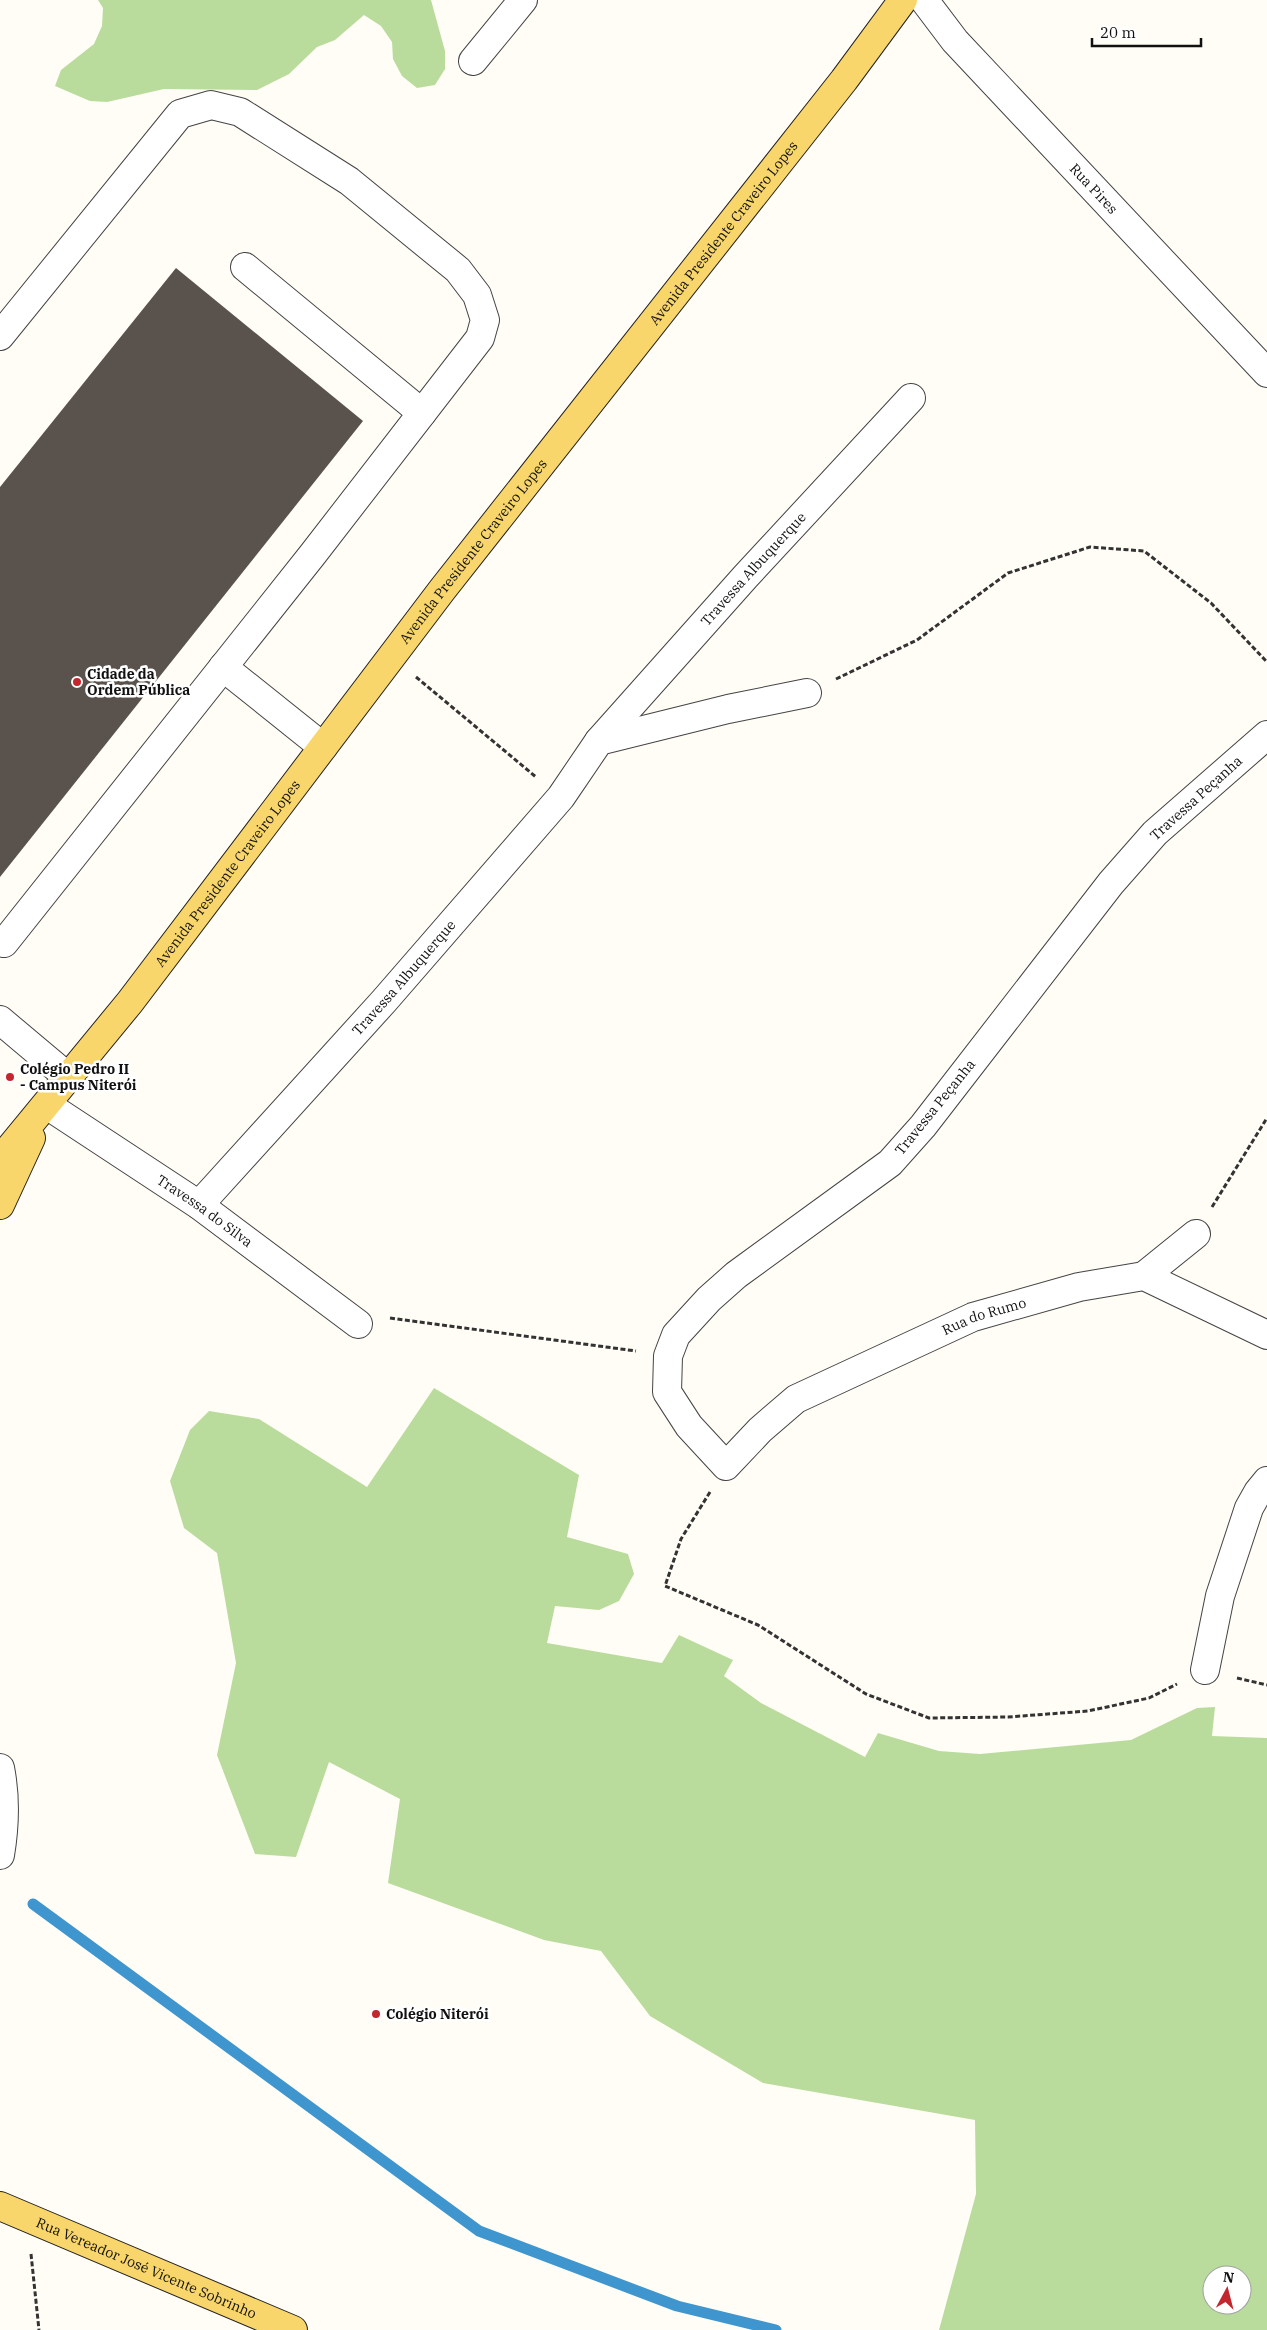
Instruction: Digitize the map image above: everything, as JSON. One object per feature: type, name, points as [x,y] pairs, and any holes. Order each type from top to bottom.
[{"type":"main road","name":"Avenida Presidente Craveiro Lopes","points":[[0,1160],[130,1002],[442,590],[844,80],[904,0]]},
{"type":"main road","name":"Avenida Presidente Craveiro Lopes","points":[[0,1204],[47,1105]]},
{"type":"main road","name":"Rua Vereador José Vicente Sobrinho","points":[[0,2206],[293,2330]]},
{"type":"street","points":[[473,61],[524,0]]},
{"type":"street","name":"Rua Pires","points":[[924,0],[955,42],[1267,373]]},
{"type":"street","points":[[0,336],[180,114],[211,105],[240,112],[349,182],[458,270],[477,295],[485,320],[480,338],[4,943]]},
{"type":"street","points":[[245,267],[422,413]]},
{"type":"street","name":"Travessa Albuquerque","points":[[199,1206],[384,1001],[561,797],[599,741],[746,576],[911,398]]},
{"type":"street","points":[[223,667],[323,747]]},
{"type":"street","points":[[599,741],[728,709],[807,693]]},
{"type":"street","name":"Travessa Peçanha","points":[[726,1466],[689,1426],[667,1392],[668,1356],[676,1335],[709,1299],[736,1275],[890,1163],[923,1126],[1130,862],[1155,833],[1267,735]]},
{"type":"street","points":[[0,1020],[69,1078]]},
{"type":"street","name":"Travessa do Silva","points":[[47,1105],[199,1206],[358,1324]]},
{"type":"street","points":[[1196,1234],[1144,1276],[1267,1335]]},
{"type":"street","name":"Rua do Rumo","points":[[726,1466],[760,1430],[796,1399],[880,1359],[973,1317],[1078,1287],[1144,1276]]},
{"type":"street","points":[[1205,1670],[1220,1596],[1250,1508],[1258,1492],[1267,1481]]},
{"type":"street","points":[[0,1768],[4,1789],[5,1827],[0,1855]]},
{"type":"path","points":[[807,693],[917,640],[1008,573],[1090,547],[1144,551],[1211,603],[1267,662]]},
{"type":"path","points":[[392,658],[561,797]]},
{"type":"path","points":[[1196,1234],[1267,1118]]},
{"type":"path","points":[[358,1324],[382,1317],[668,1356]]},
{"type":"path","points":[[726,1466],[681,1539],[665,1586],[758,1625],[866,1694],[929,1718],[1008,1717],[1088,1711],[1149,1698],[1205,1670]]},
{"type":"path","points":[[27,2216],[39,2330]]},
{"type":"green space","points":[[98,0],[431,0],[445,51],[445,69],[435,85],[417,88],[402,76],[393,59],[392,42],[381,26],[364,15],[335,40],[317,47],[289,74],[257,90],[164,89],[107,102],[90,101],[55,86],[61,70],[94,44],[102,26],[103,8]]},
{"type":"green space","points":[[434,1388],[579,1475],[567,1537],[628,1554],[634,1574],[619,1601],[599,1610],[555,1606],[547,1643],[662,1663],[679,1635],[733,1660],[724,1676],[761,1703],[865,1757],[878,1733],[939,1751],[980,1754],[1131,1740],[1197,1708],[1215,1707],[1212,1736],[1267,1738],[1267,2330],[939,2330],[976,2194],[975,2120],[763,2083],[650,2016],[601,1951],[544,1940],[388,1883],[400,1799],[329,1762],[296,1857],[255,1854],[217,1755],[236,1663],[217,1553],[184,1528],[170,1481],[190,1430],[209,1411],[259,1419],[367,1487]]},
{"type":"building","name":"Cidade da Ordem Pública","points":[[176,268],[363,421],[0,877],[0,487]]},
{"type":"waterway","points":[[33,1904],[479,2231],[677,2306],[776,2330]]},
{"type":"place","name":"Cidade da Ordem Pública","points":[[77,682]]},
{"type":"place","name":"Colégio Pedro II - Campus Niterói","points":[[10,1077]]},
{"type":"place","name":"Colégio Niterói","points":[[376,2014]]}]
